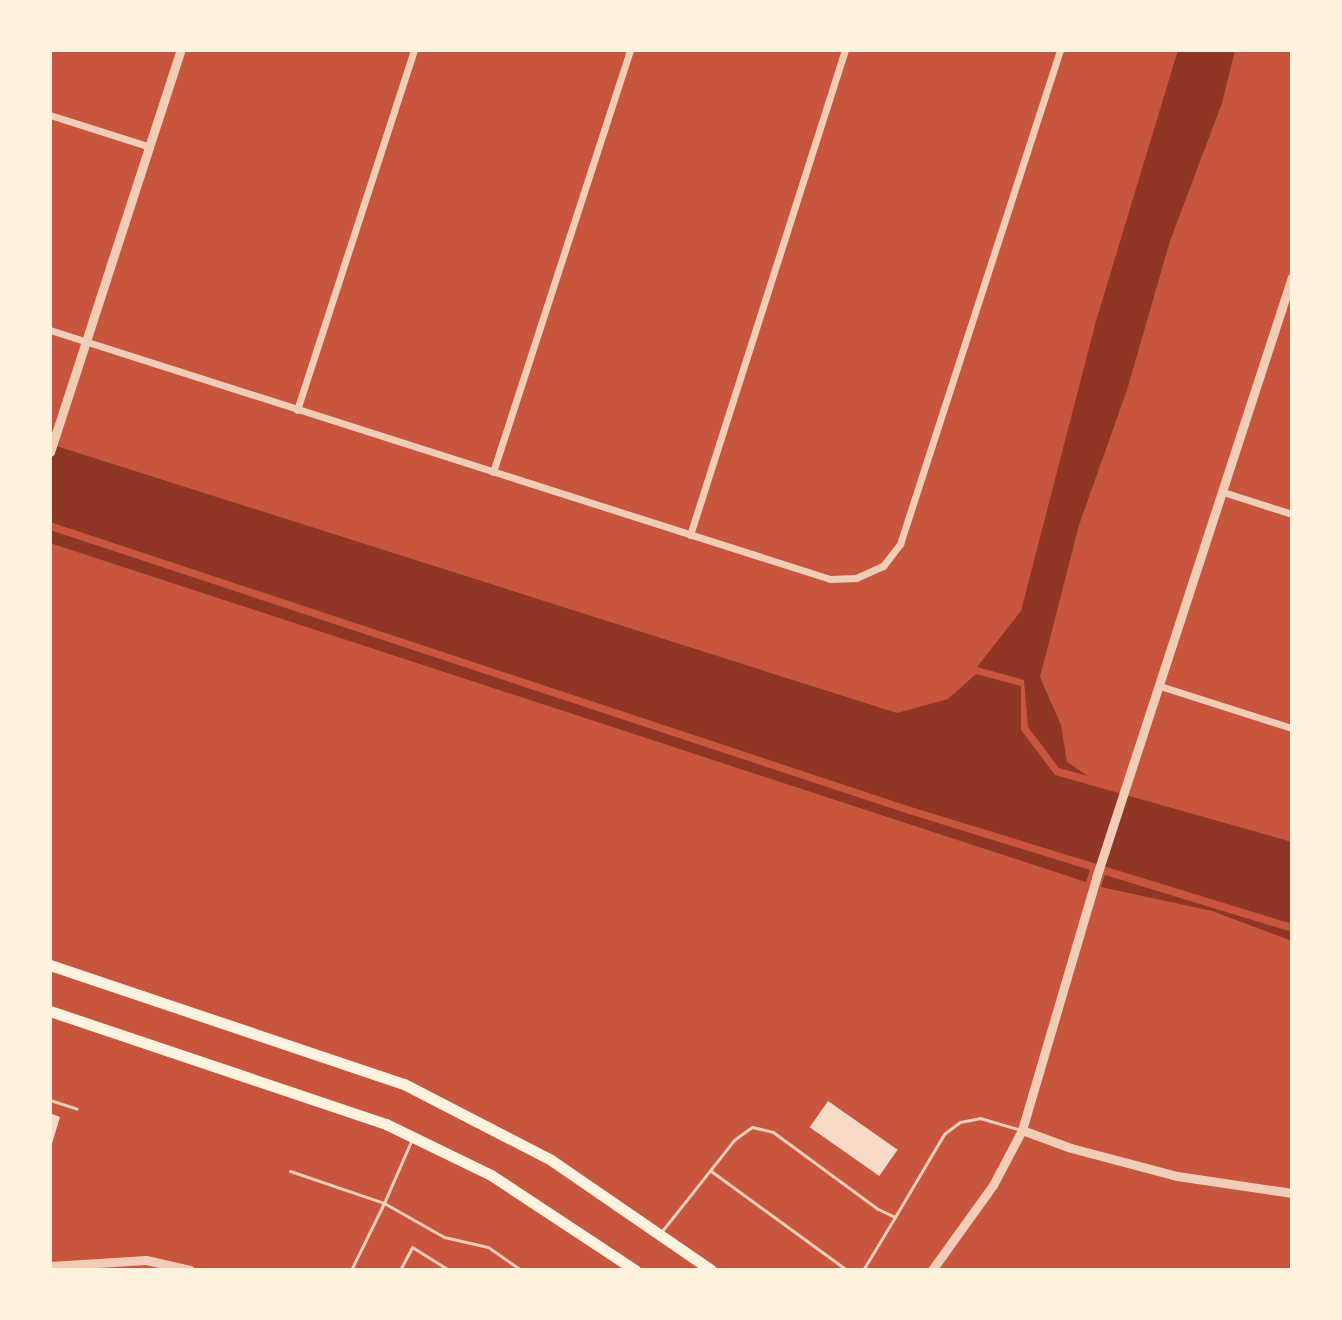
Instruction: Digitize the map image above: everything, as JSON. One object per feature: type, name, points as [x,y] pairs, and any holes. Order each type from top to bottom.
[{"type":"main road","points":[[50,965],[404,1084],[551,1160],[711,1270]]},
{"type":"main road","points":[[50,1011],[337,1104],[414,1136],[504,1183],[635,1270]]},
{"type":"street","points":[[50,452],[181,50]]},
{"type":"street","points":[[297,410],[414,50]]},
{"type":"street","points":[[493,472],[630,50]]},
{"type":"street","points":[[690,535],[845,50]]},
{"type":"street","points":[[50,330],[830,579],[856,578],[883,566],[900,544],[1060,50]]},
{"type":"street","points":[[50,115],[150,147]]},
{"type":"street","points":[[932,1270],[993,1185],[1022,1130],[1096,878],[1289,297],[1292,277]]},
{"type":"street","points":[[1223,492],[1292,514]]},
{"type":"street","points":[[1160,686],[1292,728]]},
{"type":"street","points":[[1022,1130],[1102,1157],[1177,1176],[1292,1193]]},
{"type":"street","points":[[50,1266],[146,1260],[190,1270]]},
{"type":"lane","points":[[50,1100],[77,1109]]},
{"type":"lane","points":[[863,1270],[944,1134],[960,1122],[980,1118],[1022,1130]]},
{"type":"lane","points":[[660,1234],[734,1140],[752,1127],[773,1132],[878,1209],[895,1217]]},
{"type":"lane","points":[[351,1270],[414,1136]]},
{"type":"lane","points":[[710,1170],[847,1270]]},
{"type":"lane","points":[[290,1171],[384,1203],[444,1237],[488,1247],[521,1270]]},
{"type":"lane","points":[[400,1270],[412,1247],[449,1270]]},
{"type":"shaded area","points":[[1178,50],[1235,50],[1222,103],[1170,241],[1127,390],[1079,525],[1040,677],[1061,725],[1067,762],[1088,776],[1059,768],[1028,727],[1024,680],[977,667],[1021,611],[1096,321]]},
{"type":"shaded area","points":[[50,444],[897,713],[948,699],[976,674],[1021,686],[1021,730],[1055,775],[1292,842],[1292,924],[911,807],[50,522]]},
{"type":"shaded area","points":[[50,530],[909,814],[1090,870],[1086,882],[50,543]]},
{"type":"shaded area","points":[[1105,875],[1292,932],[1292,941],[1212,911],[1101,887]]},
{"type":"building","points":[[828,1101],[898,1150],[879,1176],[810,1127]]},
{"type":"building","points":[[50,1113],[60,1117],[51,1147],[50,1147]]}]
